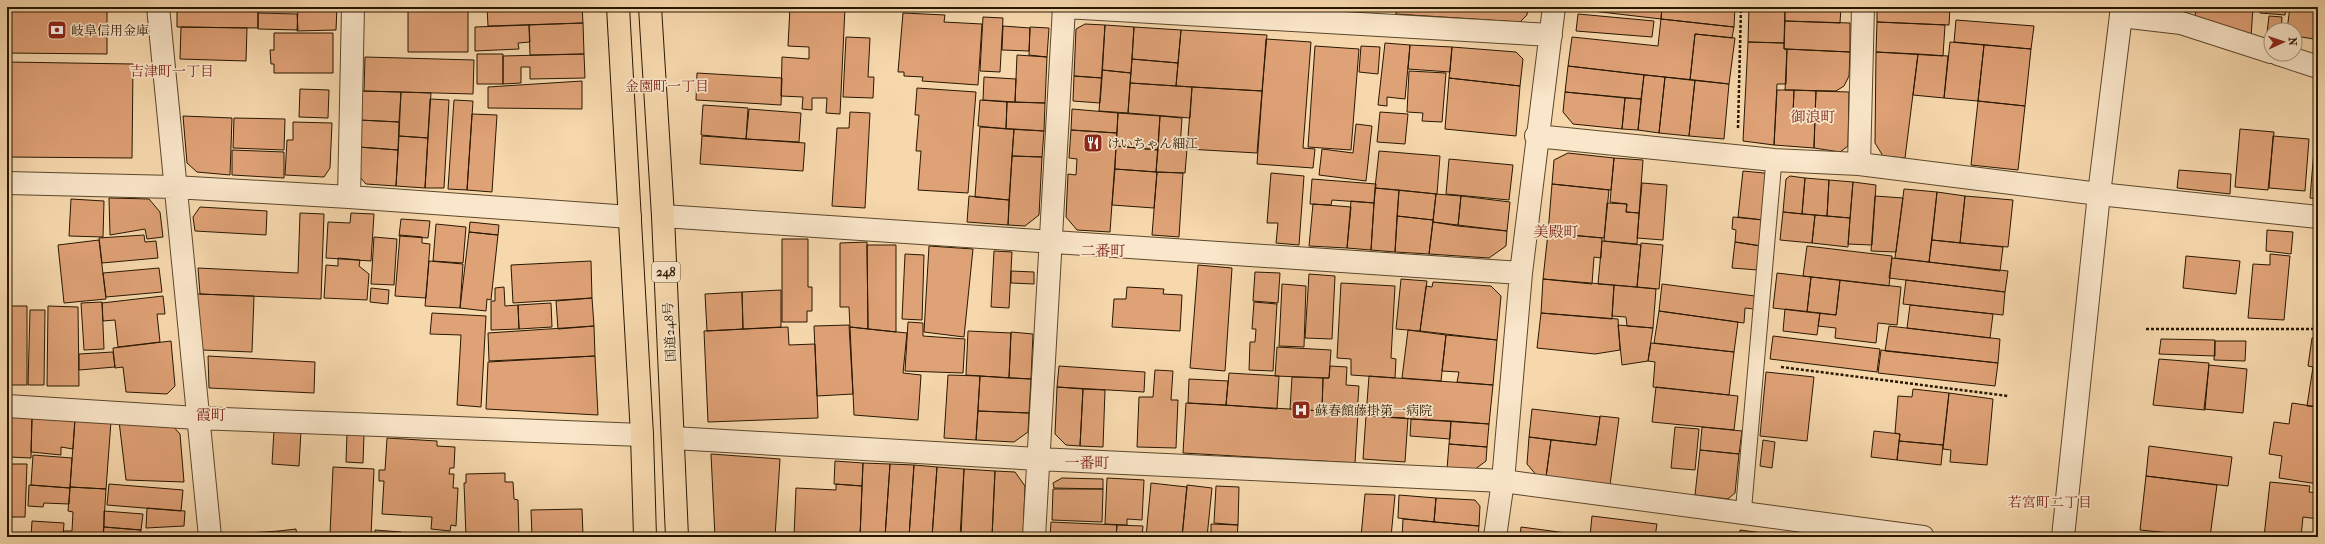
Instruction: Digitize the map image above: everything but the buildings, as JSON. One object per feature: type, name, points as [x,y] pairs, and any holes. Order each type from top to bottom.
[{"type":"highway","name":"248","points":[[618,7],[642,435],[645,537]]},
{"type":"highway","name":"国道248号","points":[[650,7],[663,216],[677,537]]},
{"type":"street","points":[[158,7],[174,187],[210,537]]},
{"type":"street","points":[[349,196],[353,7]]},
{"type":"street","points":[[1034,537],[1064,7],[1551,35]]},
{"type":"street","points":[[1494,537],[1503,481],[1521,273],[1536,136],[1554,7]]},
{"type":"street","points":[[1859,164],[1863,7]]},
{"type":"street","points":[[2063,537],[2099,194],[2121,12],[2181,23],[2263,49]]},
{"type":"street","points":[[2303,62],[2318,67]]},
{"type":"street","points":[[1536,136],[1774,160],[1859,164],[2099,194],[2318,217]]},
{"type":"street","points":[[7,183],[174,187],[349,196],[630,217]]},
{"type":"street","points":[[663,216],[1521,273]]},
{"type":"street","points":[[7,406],[197,418],[642,435]]},
{"type":"street","points":[[673,438],[1038,459],[1503,481],[1923,537]]},
{"type":"lane","points":[[1743,514],[1774,160]]},
{"type":"path","points":[[1737,156],[1741,7]]},
{"type":"path","points":[[2146,329],[2318,329]]},
{"type":"path","points":[[1757,364],[2008,396]]},
{"type":"place","name":"岐阜信用金庫","points":[[57,30]]},
{"type":"place","name":"けいちゃん細江","points":[[1093,143]]},
{"type":"place","name":"蘇春館藤掛第一病院","points":[[1301,410]]},
{"type":"district","name":"吉津町一丁目","points":[[172,71]]},
{"type":"district","name":"金園町一丁目","points":[[667,86]]},
{"type":"district","name":"御浪町","points":[[1813,117]]},
{"type":"district","name":"美殿町","points":[[1556,232]]},
{"type":"district","name":"二番町","points":[[1103,251]]},
{"type":"district","name":"霞町","points":[[211,415]]},
{"type":"district","name":"一番町","points":[[1087,463]]},
{"type":"district","name":"若宮町二丁目","points":[[2050,502]]}]
